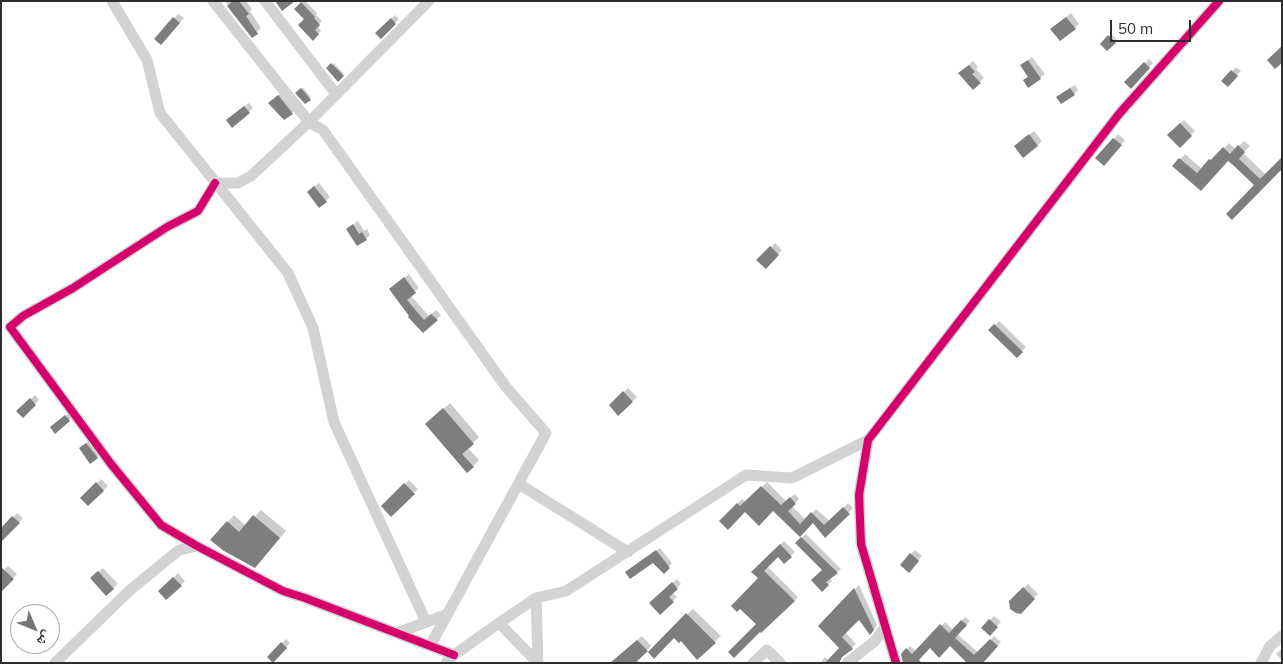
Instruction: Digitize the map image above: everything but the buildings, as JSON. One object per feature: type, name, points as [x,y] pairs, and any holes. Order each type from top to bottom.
[{"type":"street","points":[[112,1],[147,60],[160,113],[288,273],[313,328],[334,422],[426,622]]},
{"type":"street","points":[[213,1],[309,122],[322,130],[506,387],[546,432],[430,646]]},
{"type":"street","points":[[265,1],[336,94]]},
{"type":"street","points":[[215,184],[238,183],[251,176],[309,122],[429,1]]},
{"type":"street","points":[[215,184],[198,211],[167,227],[73,288],[23,316],[10,327],[111,464],[161,525],[283,591],[430,646],[450,659],[499,622],[536,598],[566,591],[746,475],[792,478],[868,440],[1119,114],[1219,1]]},
{"type":"street","points":[[868,440],[858,495],[861,544],[896,663]]},
{"type":"street","points":[[519,484],[628,552]]},
{"type":"street","points":[[55,663],[136,585],[179,550],[197,546]]},
{"type":"street","points":[[536,598],[538,663]]},
{"type":"street","points":[[397,633],[448,614]]},
{"type":"street","points":[[499,622],[538,663]]},
{"type":"street","points":[[847,663],[875,641],[885,627]]},
{"type":"street","points":[[1262,663],[1270,646],[1282,636]]},
{"type":"street","points":[[752,663],[766,650],[780,663]]},
{"type":"cycle path","points":[[896,663],[861,544],[859,495],[868,440],[1119,114],[1219,1]]},
{"type":"cycle path","points":[[215,183],[198,211],[167,227],[73,288],[23,316],[10,327],[111,464],[161,525],[283,591],[454,655]]}]
